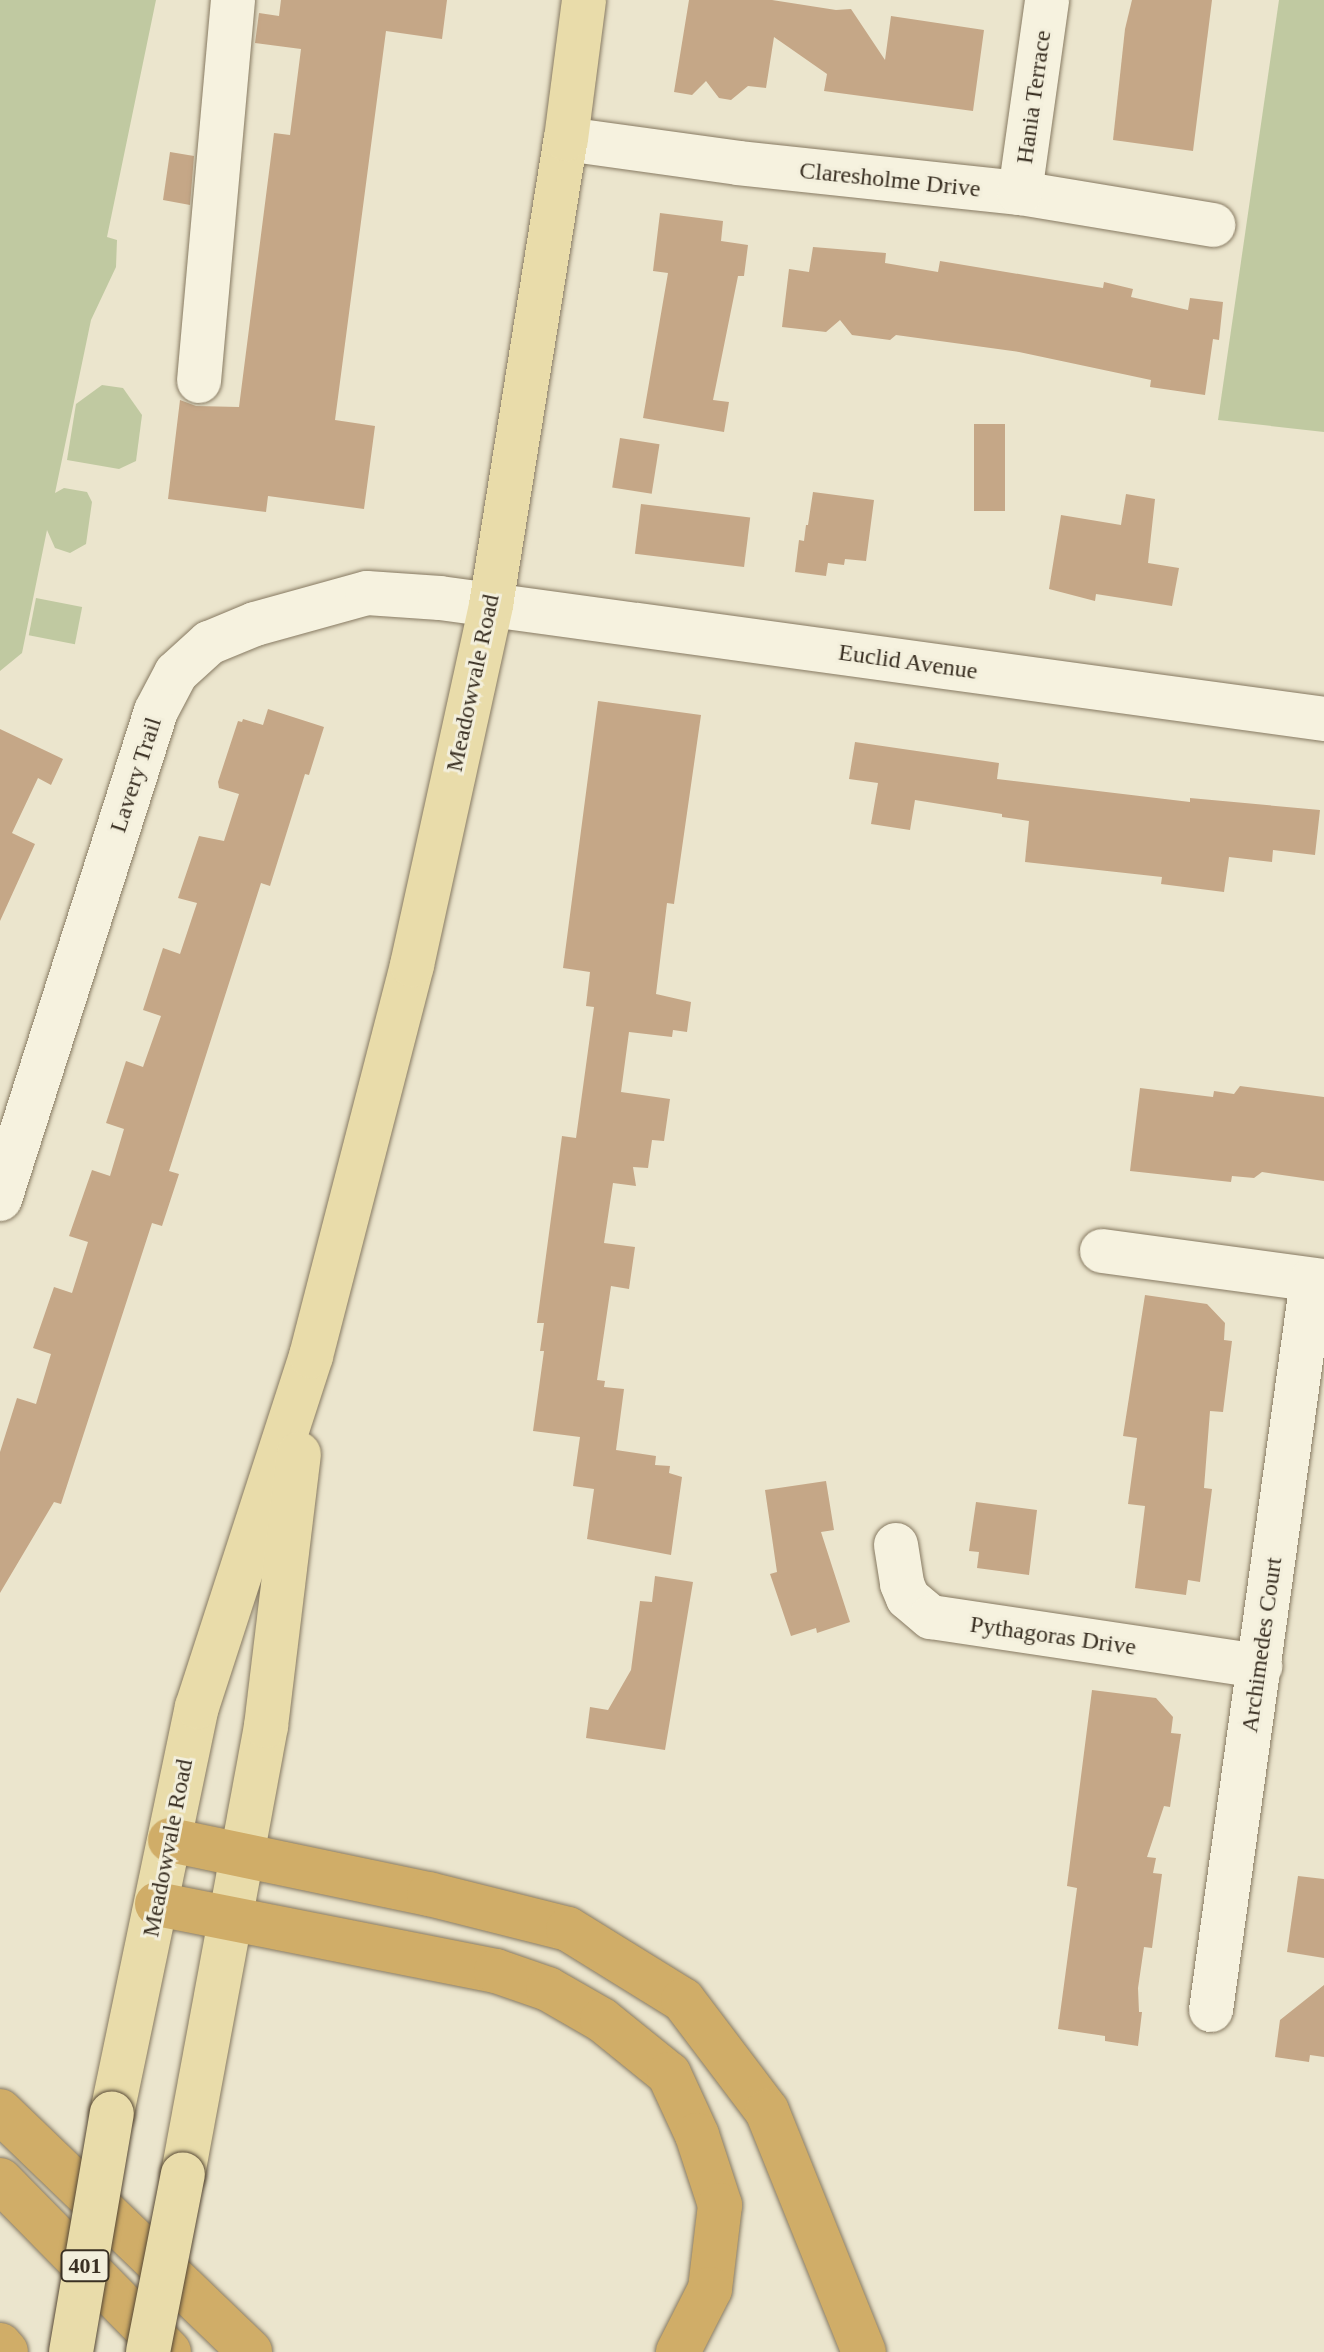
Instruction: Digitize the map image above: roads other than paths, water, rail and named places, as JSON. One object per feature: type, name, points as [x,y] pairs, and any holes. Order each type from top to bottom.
[{"type":"highway","points":[[170,1840],[429,1894],[568,1929],[683,2000],[767,2111],[864,2352]]},
{"type":"highway","points":[[157,1904],[496,1971],[548,1989],[602,2020],[669,2074],[697,2135],[720,2205],[710,2289],[678,2352]]},
{"type":"highway","points":[[0,2111],[250,2352]]},
{"type":"highway","name":"401","points":[[0,2180],[169,2352]]},
{"type":"highway","points":[[0,2345],[6,2352]]},
{"type":"main road","name":"Meadowvale Road","points":[[71,2352],[112,2113],[197,1707],[311,1356],[412,965],[491,605],[566,139],[584,0]]},
{"type":"main road","name":"Meadowvale Road","points":[[148,2352],[266,1726],[311,1356]]},
{"type":"street","points":[[199,381],[233,0]]},
{"type":"street","name":"Hania Terrace","points":[[1020,193],[1047,0]]},
{"type":"street","name":"Claresholme Drive","points":[[566,139],[738,163],[1020,193],[1213,225]]},
{"type":"street","name":"Lavery Trail","points":[[0,1199],[156,711],[176,673],[209,643],[255,624],[367,593],[491,605]]},
{"type":"street","name":"Euclid Avenue","points":[[491,605],[1324,719]]},
{"type":"street","points":[[1102,1251],[1318,1281]]},
{"type":"street","name":"Archimedes Court","points":[[1211,2010],[1318,1281]]},
{"type":"street","name":"Pythagoras Drive","points":[[896,1545],[902,1584],[908,1598],[931,1617],[1260,1666]]}]
